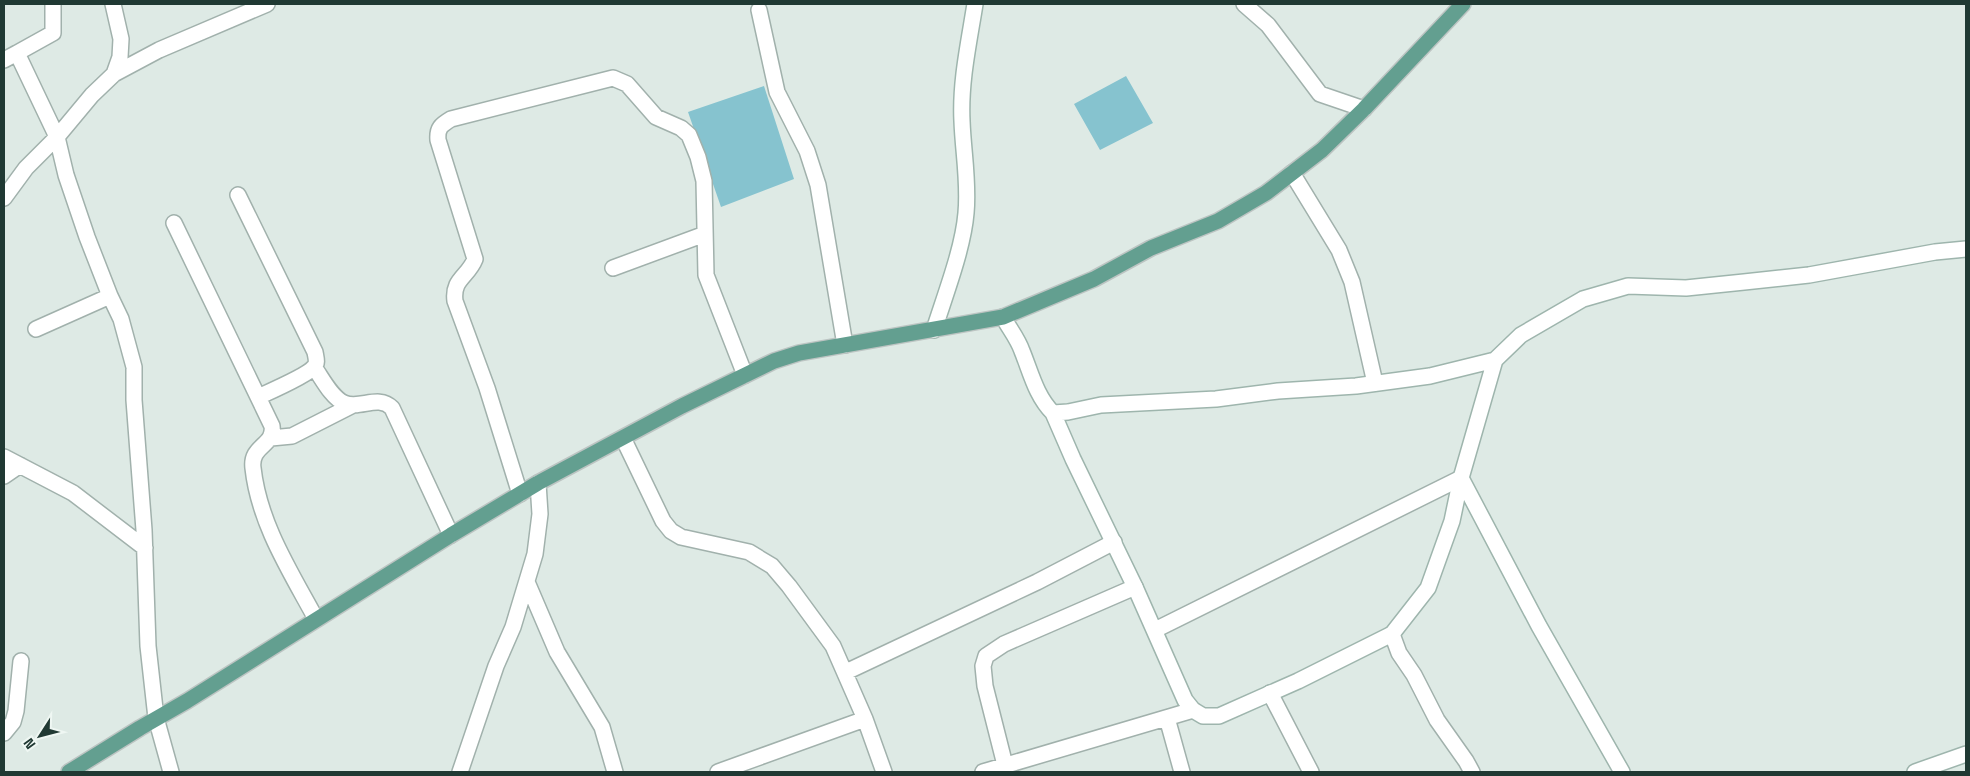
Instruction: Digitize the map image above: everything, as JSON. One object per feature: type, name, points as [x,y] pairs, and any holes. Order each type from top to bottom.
[{"type":"main road","points":[[69,772],[254,660],[316,619],[538,483],[774,361],[799,353],[1003,317],[1094,279],[1152,248],[1218,222],[1266,193],[1322,150],[1364,109],[1462,4]]},
{"type":"street","points":[[52,4],[53,33],[11,56],[57,137],[66,175],[87,237],[121,319],[134,366],[134,400],[145,548],[148,646],[156,718],[171,772]]},
{"type":"street","points":[[114,4],[121,39],[120,57],[114,74]]},
{"type":"street","points":[[4,198],[26,168],[57,137],[92,95],[114,74],[159,50],[267,4]]},
{"type":"street","points":[[934,330],[966,215],[967,199],[962,119],[966,61],[975,4]]},
{"type":"street","points":[[1244,4],[1268,25],[1320,94],[1364,109]]},
{"type":"street","points":[[759,10],[777,92],[807,151],[818,185],[846,345]]},
{"type":"street","points":[[520,494],[487,388],[455,301],[454,290],[457,282],[473,264],[475,259],[438,140],[438,132],[441,125],[450,119],[613,78],[627,84],[656,117],[681,128],[689,135],[698,157],[704,181],[706,275],[745,375]]},
{"type":"street","points":[[1292,173],[1339,250],[1352,282],[1375,383]]},
{"type":"street","points":[[238,195],[317,361],[314,367],[258,397]]},
{"type":"street","points":[[174,224],[272,426],[274,434],[258,449],[254,456],[253,467],[271,534],[316,619]]},
{"type":"street","points":[[613,268],[705,234]]},
{"type":"street","points":[[1003,317],[1022,348],[1039,395],[1053,413],[1155,630],[1185,700],[1193,710],[1203,716],[1219,716],[1392,634],[1428,588],[1452,521],[1461,478],[1495,360],[1520,335],[1584,299],[1628,286],[1686,288],[1809,275],[1935,252],[1966,249]]},
{"type":"street","points":[[36,329],[110,296]]},
{"type":"street","points":[[1053,413],[1101,406],[1216,399],[1278,391],[1375,383],[1430,376],[1495,360]]},
{"type":"street","points":[[314,367],[334,396],[343,402],[353,405]]},
{"type":"street","points":[[271,438],[292,436],[353,405],[381,401],[387,403],[392,408],[451,535]]},
{"type":"street","points":[[623,438],[663,521],[672,531],[682,538],[750,552],[772,566],[789,586],[828,638],[846,672],[884,772]]},
{"type":"street","points":[[4,457],[72,493],[145,548]]},
{"type":"street","points":[[4,476],[20,465]]},
{"type":"street","points":[[1155,630],[1461,478]]},
{"type":"street","points":[[1461,478],[1540,626],[1622,772]]},
{"type":"street","points":[[464,769],[496,666],[514,626],[527,582],[539,533],[538,483]]},
{"type":"street","points":[[846,672],[1037,582],[1114,542]]},
{"type":"street","points":[[527,582],[557,652],[602,728],[615,772]]},
{"type":"street","points":[[1005,765],[986,686],[984,666],[986,656],[1004,644],[1135,587]]},
{"type":"street","points":[[1392,634],[1399,653],[1414,675],[1437,720],[1472,772]]},
{"type":"street","points":[[4,733],[13,722],[16,710],[21,661]]},
{"type":"street","points":[[1270,693],[1311,772]]},
{"type":"street","points":[[983,772],[1193,710]]},
{"type":"street","points":[[1167,718],[1182,772]]},
{"type":"street","points":[[718,772],[865,719]]},
{"type":"street","points":[[1915,772],[1966,754]]},
{"type":"water","points":[[1126,76],[1153,123],[1100,150],[1074,104]]},
{"type":"water","points":[[764,86],[794,179],[721,207],[688,112]]}]
